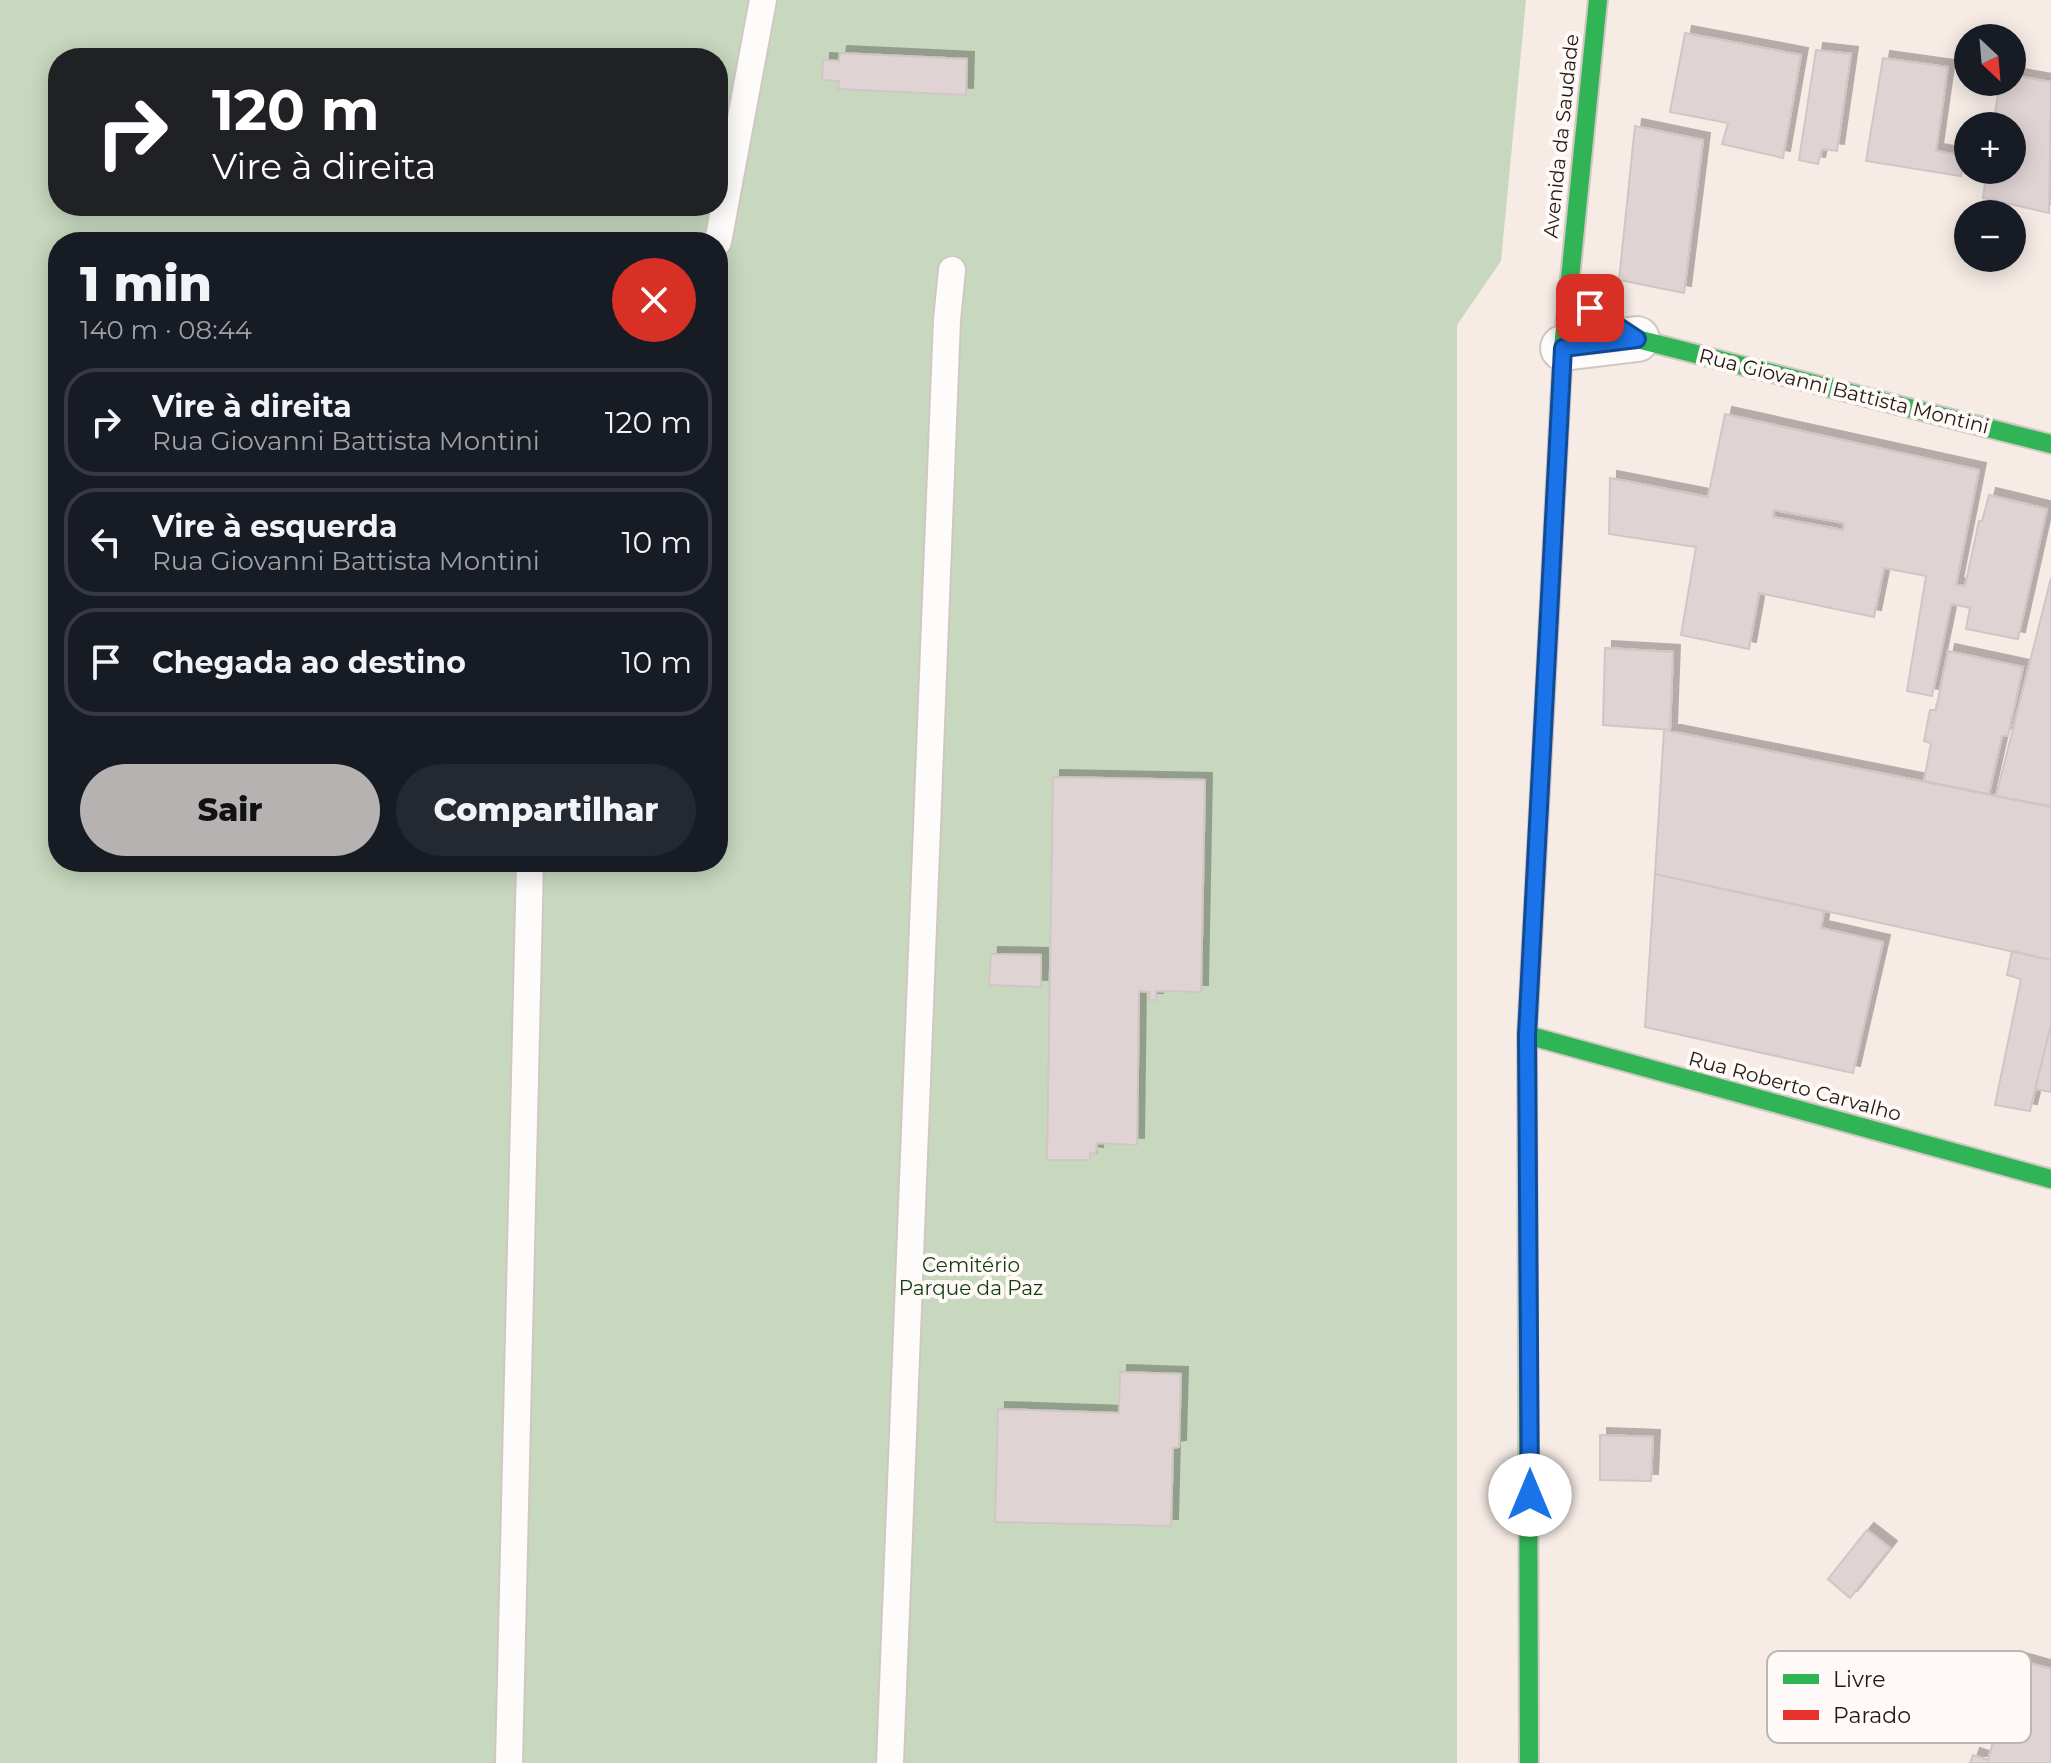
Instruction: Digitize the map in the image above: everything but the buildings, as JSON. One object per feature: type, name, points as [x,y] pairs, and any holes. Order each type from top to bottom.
[{"type":"street","name":"Avenida da Saudade","points":[[1529,1763],[1527,1035],[1563,348],[1598,0]]},
{"type":"street","name":"Rua Giovanni Battista Montini","points":[[1567,293],[1637,339],[2051,444]]},
{"type":"street","name":"Rua Giovanni Battista Montini","points":[[1563,348],[1637,339]]},
{"type":"street","name":"Rua Roberto Carvalho","points":[[1527,1035],[2051,1179]]},
{"type":"lane","points":[[728,188],[763,0]]},
{"type":"lane","points":[[890,1763],[952,270]]},
{"type":"lane","points":[[509,1763],[530,872]]},
{"type":"green space","name":"Cemitério Parque da Paz","points":[[0,0],[1526,0],[1501,261],[1457,325],[1457,1763],[0,1763]]},
{"type":"traffic: fast","points":[[1558,442],[1563,348],[1598,0]]},
{"type":"traffic: fast","points":[[1567,293],[1637,339],[2051,444]]},
{"type":"traffic: fast","points":[[1529,1763],[1527,1035],[1543,734]]},
{"type":"traffic: fast","points":[[1527,1035],[2051,1179]]},
{"type":"traffic: jam","points":[[1543,734],[1558,442]]},
{"type":"route","points":[[1530,1495],[1527,1035],[1563,348],[1637,339],[1590,308]]}]
